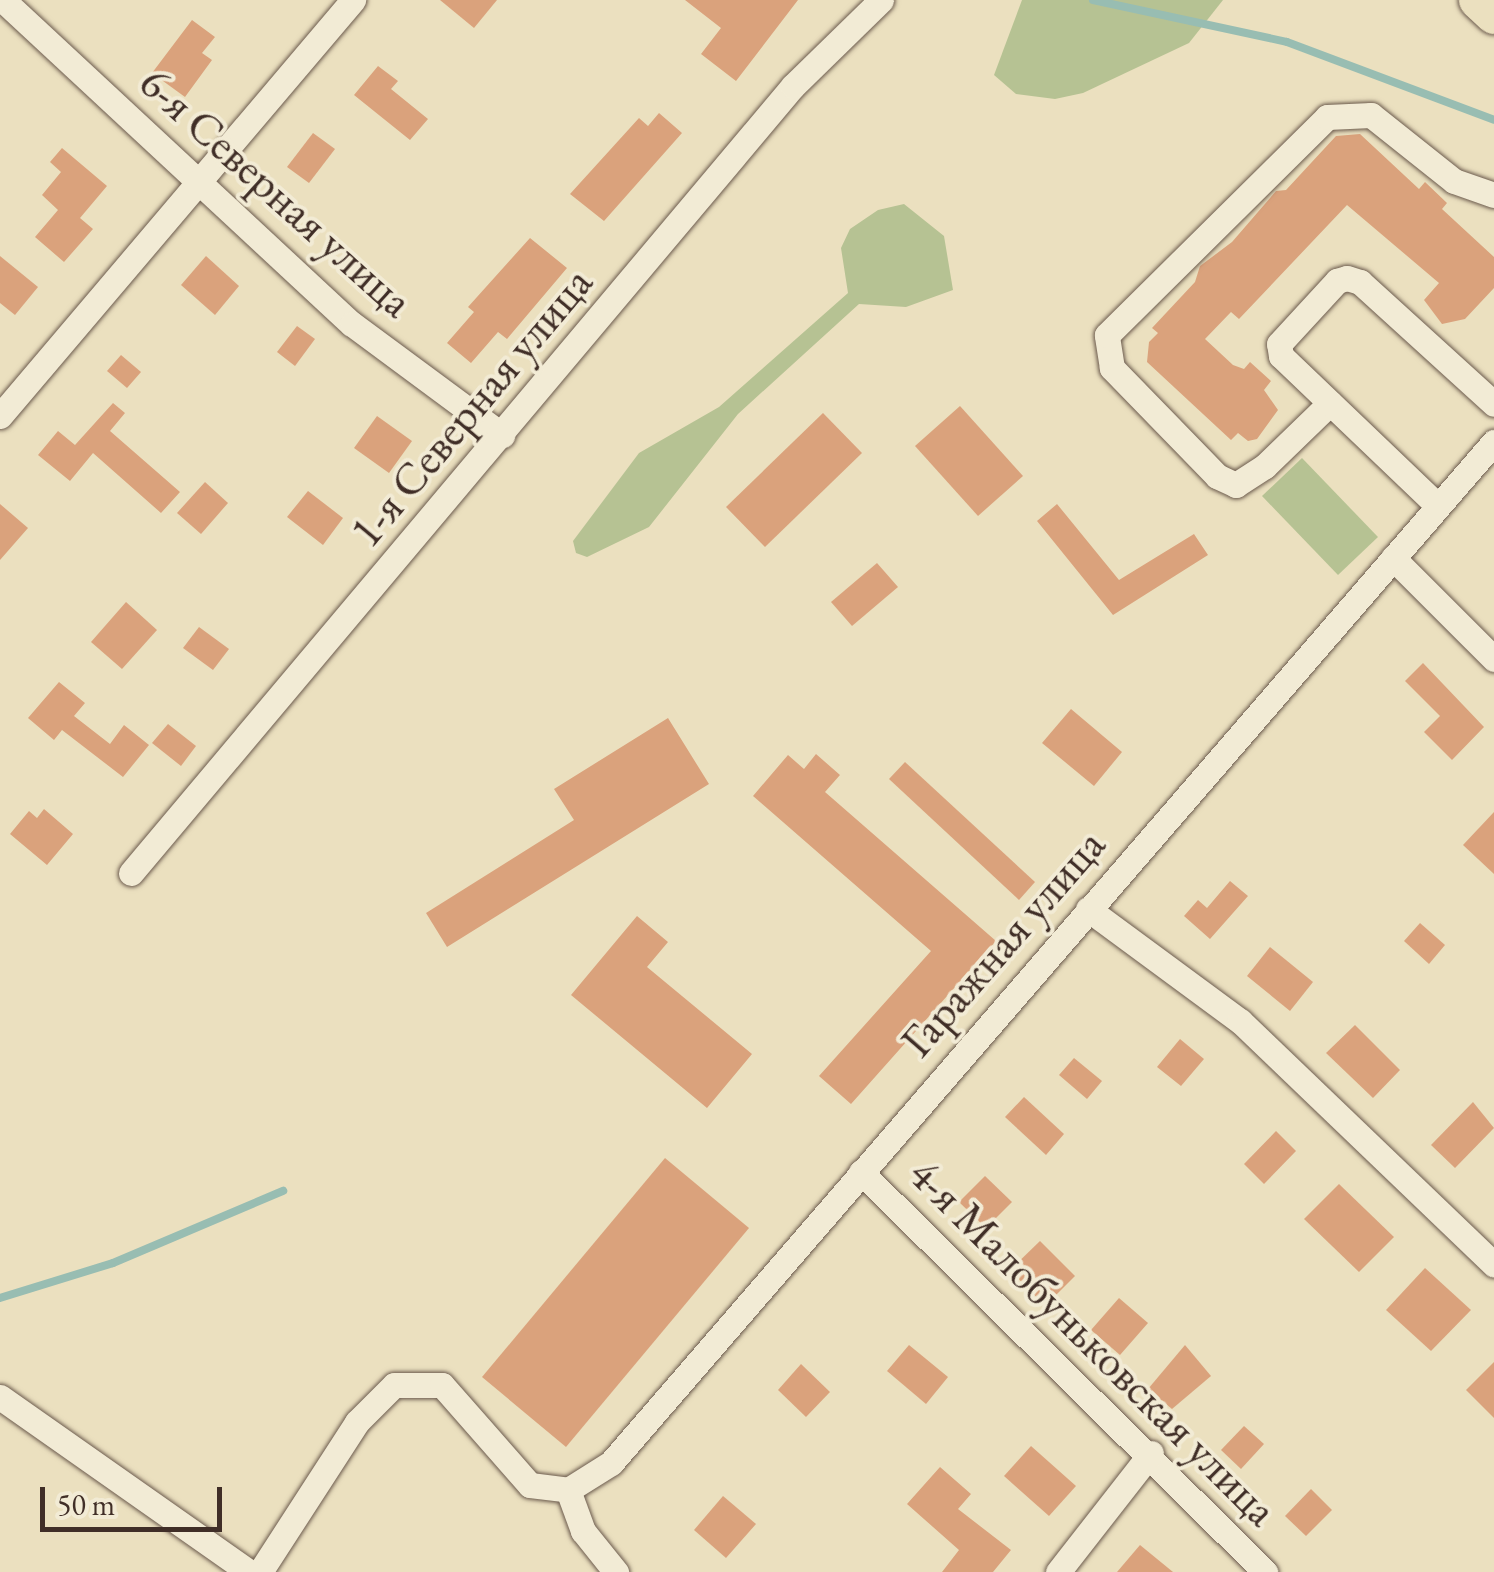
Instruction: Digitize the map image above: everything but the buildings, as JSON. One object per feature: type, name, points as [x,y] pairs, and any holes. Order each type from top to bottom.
[{"type":"highway","points":[[1478,0],[1494,15]]},
{"type":"street","name":"6-я Северная улица","points":[[3,0],[352,324],[502,435]]},
{"type":"street","points":[[0,416],[353,0]]},
{"type":"street","name":"1-я Северная улица","points":[[132,873],[793,86],[881,0]]},
{"type":"street","points":[[1330,402],[1266,466],[1236,485],[1217,476],[1112,368],[1107,335],[1328,116],[1370,115],[1454,181],[1494,195]]},
{"type":"street","points":[[1438,506],[1282,356],[1279,344],[1336,281],[1347,278],[1360,282],[1494,404]]},
{"type":"street","name":"Гаражная улица","points":[[568,1490],[632,1442],[1494,442]]},
{"type":"street","points":[[1392,558],[1494,659]]},
{"type":"street","points":[[1088,909],[1240,1021],[1494,1264]]},
{"type":"street","name":"4-я Малобуньковская улица","points":[[861,1172],[1151,1452],[1266,1572]]},
{"type":"street","points":[[260,1572],[358,1422],[394,1384],[442,1385],[530,1485],[568,1490],[583,1531],[616,1572]]},
{"type":"street","points":[[0,1396],[249,1572]]},
{"type":"street","points":[[1058,1572],[1151,1452]]},
{"type":"green space","points":[[1022,0],[1223,0],[1189,43],[1083,93],[1055,99],[1016,94],[994,75]]},
{"type":"green space","points":[[904,204],[944,236],[953,290],[906,307],[859,304],[738,414],[649,527],[587,557],[576,553],[573,541],[639,453],[719,407],[848,293],[841,248],[850,229],[878,210]]},
{"type":"green space","points":[[1302,458],[1378,537],[1338,575],[1262,496]]},
{"type":"waterway","points":[[1093,0],[1287,42],[1494,120]]},
{"type":"waterway","points":[[0,1298],[113,1263],[283,1191]]}]
